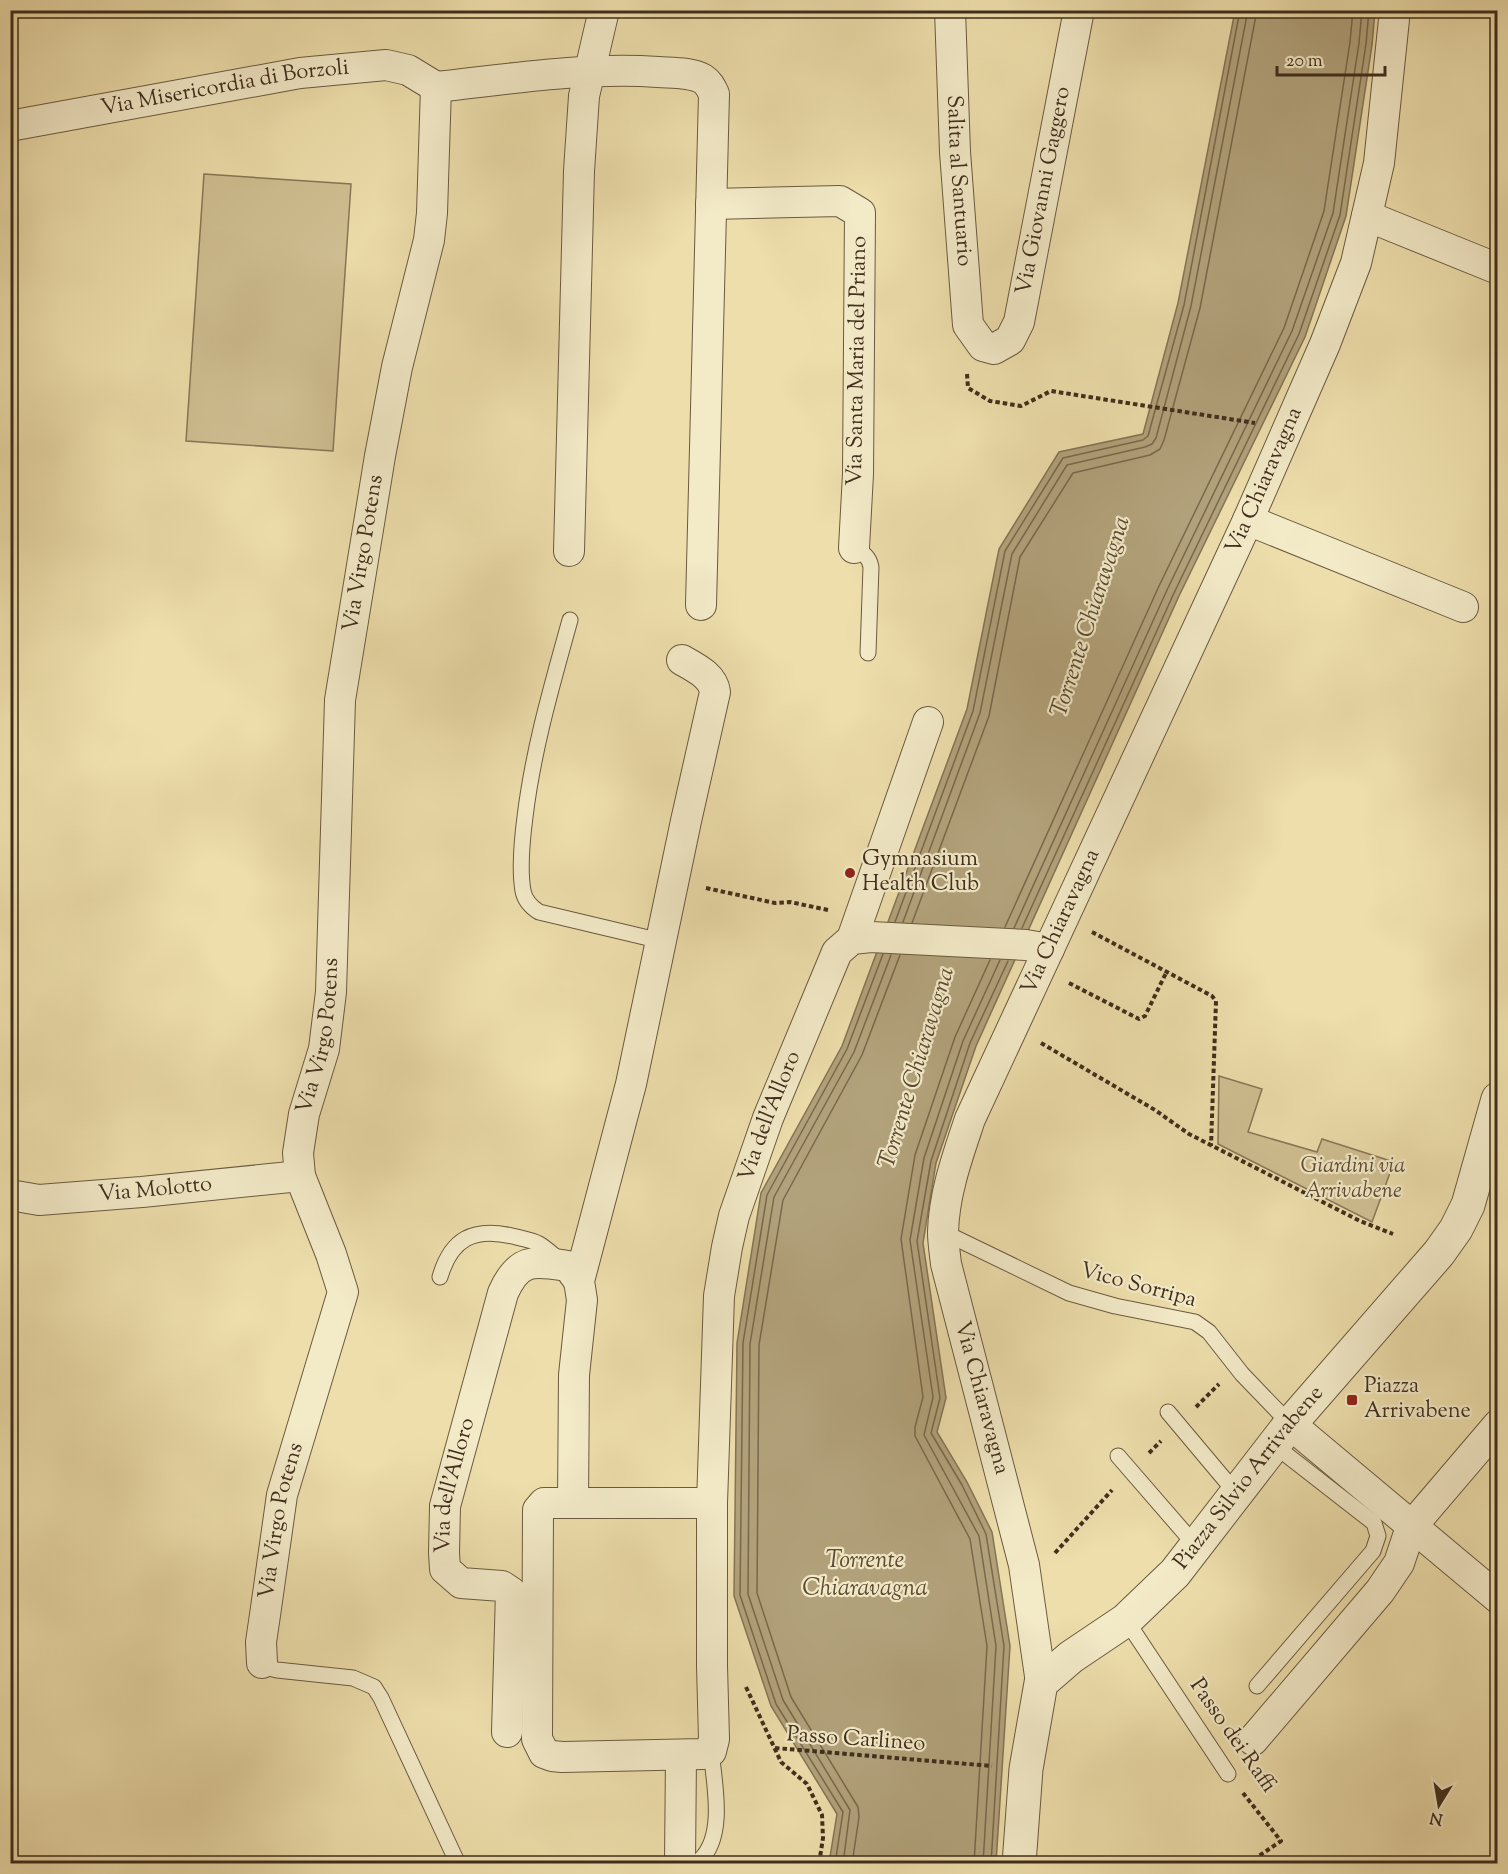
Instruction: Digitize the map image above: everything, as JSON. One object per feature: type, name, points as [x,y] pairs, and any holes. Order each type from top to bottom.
[{"type":"street","points":[[569,551],[579,171],[584,96],[604,10]]},
{"type":"street","name":"Salita al Santuario","points":[[951,10],[955,152],[976,335]]},
{"type":"street","name":"Via Giovanni Gaggero","points":[[976,335],[994,349],[1010,340],[1019,322],[1079,10]]},
{"type":"street","name":"Via Chiaravagna","points":[[1019,1863],[1026,1769],[1041,1683],[1024,1565],[949,1276],[944,1232],[946,1205],[956,1162],[970,1119],[1013,1026],[1038,954],[1063,917],[1248,520],[1325,344],[1356,263],[1379,163],[1395,10]]},
{"type":"street","name":"Via Misericordia di Borzoli","points":[[10,122],[15,125],[300,73],[386,65],[408,70],[436,87]]},
{"type":"street","points":[[436,87],[589,70],[694,75],[705,80],[714,94],[700,605]]},
{"type":"street","name":"Via Virgo Potens","points":[[262,1663],[261,1642],[282,1496],[343,1292],[331,1254],[300,1176],[298,1153],[304,1114],[324,1049],[331,992],[340,700],[397,367],[429,240],[436,87]]},
{"type":"street","name":"Via Santa Maria del Priano","points":[[711,204],[840,201],[860,213],[858,474],[854,548]]},
{"type":"street","points":[[1366,216],[1497,270]]},
{"type":"street","points":[[1248,520],[1463,607]]},
{"type":"street","points":[[573,1503],[574,1375],[582,1300],[573,1274],[631,1084],[715,693],[714,684],[707,677],[682,660]]},
{"type":"street","points":[[928,722],[861,938],[1038,954]]},
{"type":"street","name":"Via dell'Alloro","points":[[711,1751],[714,1739],[712,1503],[719,1296],[726,1247],[734,1216],[768,1118],[837,952],[861,938]]},
{"type":"street","name":"Piazza Silvio Arrivabene","points":[[1041,1683],[1071,1658],[1126,1620],[1176,1573],[1282,1435],[1439,1253],[1456,1229],[1468,1205],[1497,1099]]},
{"type":"street","name":"Via Molotto","points":[[10,1196],[39,1200],[300,1176]]},
{"type":"street","name":"Via dell'Alloro","points":[[507,1732],[511,1592],[502,1586],[461,1583],[445,1569],[445,1506],[508,1281],[526,1264],[536,1262],[573,1274]]},
{"type":"street","points":[[1253,1740],[1380,1591],[1399,1563],[1411,1527],[1497,1425]]},
{"type":"street","points":[[1282,1435],[1411,1527],[1497,1598]]},
{"type":"street","points":[[711,1751],[703,1754],[681,1755],[562,1757],[544,1753],[537,1739],[538,1510],[544,1503],[712,1503]]},
{"type":"street","points":[[681,1755],[690,1862]]},
{"type":"lane","name":"Via Santa Maria del Priano","points":[[854,548],[864,554],[871,567],[868,653]]},
{"type":"lane","points":[[570,620],[529,779],[522,839],[524,892],[530,907],[539,912],[661,941]]},
{"type":"lane","name":"Vico Sorripa","points":[[944,1232],[1069,1293],[1115,1306],[1195,1322],[1209,1332],[1242,1374],[1282,1435],[1374,1523],[1378,1536],[1373,1551],[1257,1686]]},
{"type":"lane","points":[[440,1277],[445,1261],[452,1250],[463,1240],[477,1233],[496,1233],[538,1243],[573,1274]]},
{"type":"lane","points":[[1168,1412],[1236,1493]]},
{"type":"lane","points":[[1118,1456],[1196,1546]]},
{"type":"lane","name":"Passo dei Raffi","points":[[1126,1620],[1228,1774]]},
{"type":"lane","name":"Via Virgo Potens","points":[[262,1663],[277,1670],[353,1678],[374,1688],[381,1698],[458,1863]]},
{"type":"lane","points":[[690,1862],[705,1855],[710,1845],[716,1819],[711,1751]]},
{"type":"path","points":[[976,335],[966,362],[968,388],[990,401],[1021,406],[1051,391],[1256,423]]},
{"type":"path","points":[[673,884],[695,885],[775,903],[789,902],[829,910],[861,938]]},
{"type":"path","points":[[1063,917],[1212,996],[1216,1001],[1212,1146]]},
{"type":"path","points":[[1038,954],[1139,1019],[1145,1016],[1167,972]]},
{"type":"path","points":[[1013,1026],[1155,1110],[1189,1134],[1360,1221],[1393,1234]]},
{"type":"path","name":"Passo Carlineo","points":[[819,1863],[823,1838],[822,1815],[807,1785],[781,1762],[775,1748],[1026,1769]]},
{"type":"path","name":"Passo dei Raffi","points":[[1228,1774],[1281,1841],[1247,1863]]},
{"type":"green space","points":[[204,174],[351,184],[333,451],[186,441]]},
{"type":"green space","name":"Giardini via Arrivabene","points":[[1219,1076],[1262,1089],[1248,1132],[1317,1152],[1322,1139],[1394,1162],[1372,1222],[1218,1144]]},
{"type":"water","name":"Torrente Chiaravagna","points":[[1235,11],[1375,11],[1346,216],[1305,337],[1179,596],[976,1046],[936,1163],[923,1243],[946,1398],[937,1432],[967,1482],[992,1532],[1010,1646],[996,1863],[829,1863],[837,1814],[771,1706],[734,1596],[737,1343],[761,1193],[842,1046],[967,709],[999,549],[1059,452],[1143,434],[1178,303]]},
{"type":"place","name":"Gymnasium Health Club","points":[[850,873]]},
{"type":"place","name":"Piazza Arrivabene","points":[[1352,1400]]}]
